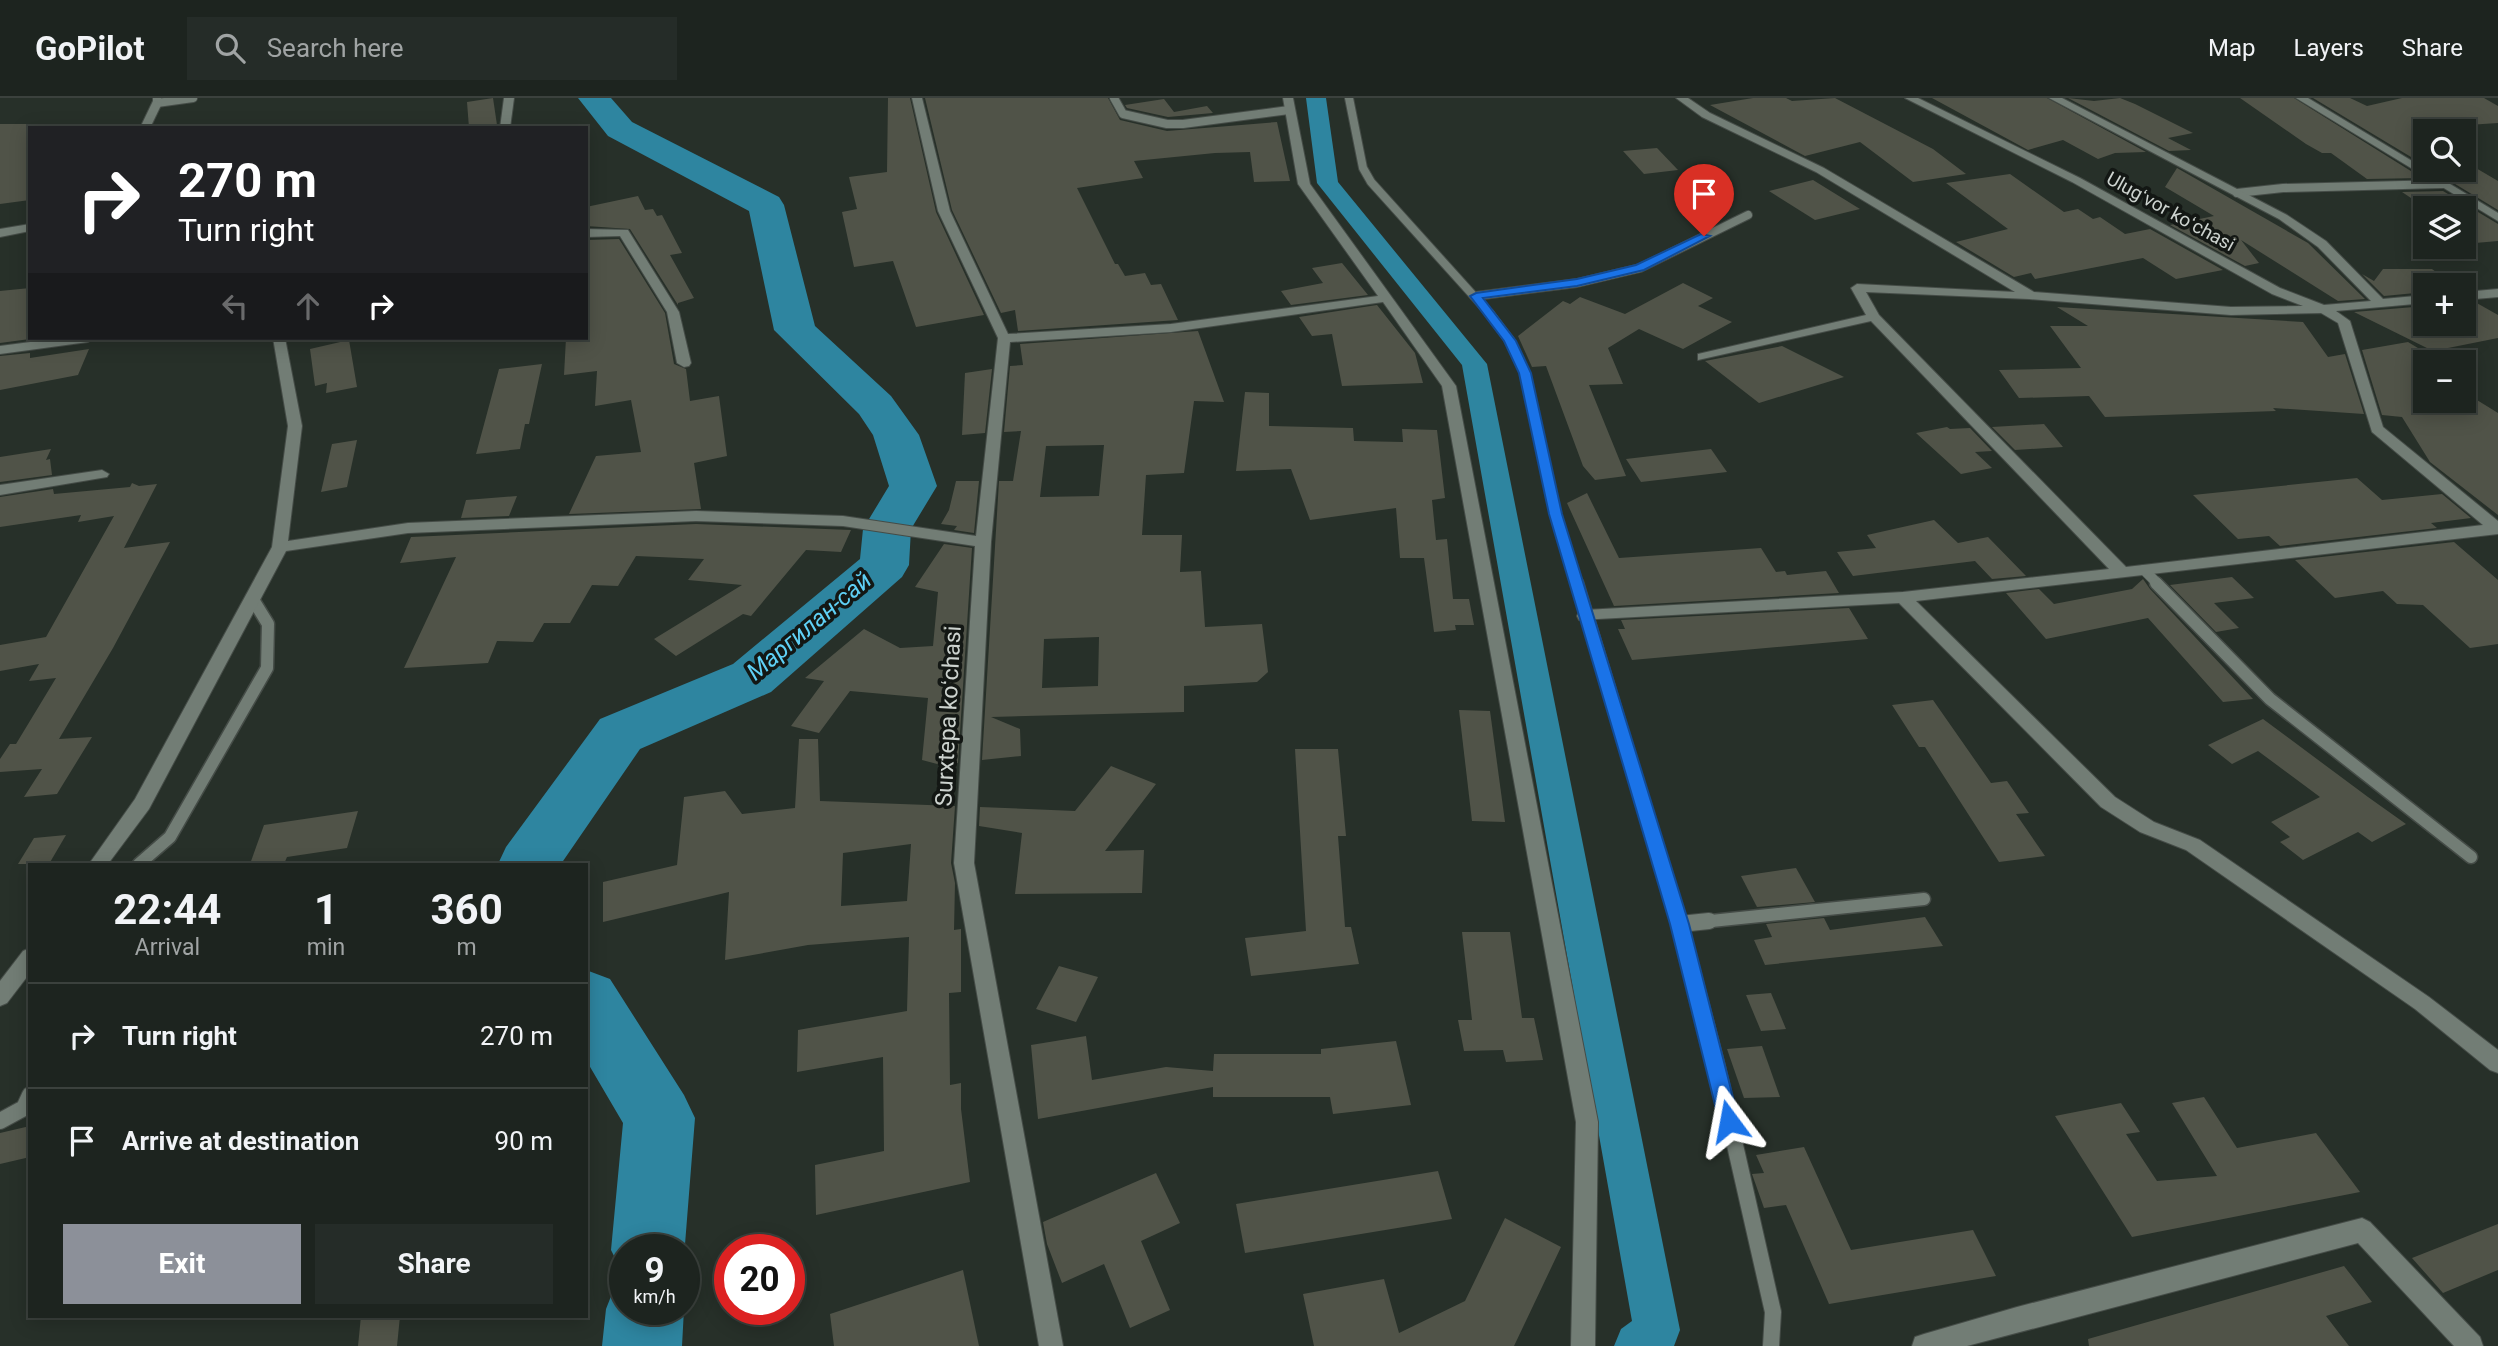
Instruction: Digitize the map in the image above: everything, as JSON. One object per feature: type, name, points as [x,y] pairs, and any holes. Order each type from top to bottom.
[{"type":"street","points":[[505,126],[509,98]]},
{"type":"street","points":[[917,98],[944,211],[1004,338],[1171,328],[1388,298]]},
{"type":"street","points":[[1681,98],[1706,115],[1820,170],[2031,296]]},
{"type":"street","name":"Ulugʻvor koʻchasi","points":[[1910,98],[2076,180],[2276,291],[2323,309],[2413,300]]},
{"type":"street","points":[[2054,98],[2283,217],[2322,244],[2380,303]]},
{"type":"street","points":[[2301,98],[2498,218]]},
{"type":"street","points":[[146,126],[157,101]]},
{"type":"street","points":[[1289,104],[1304,184],[1449,386],[1587,1122],[1583,1346]]},
{"type":"street","points":[[0,233],[28,226]]},
{"type":"street","points":[[588,233],[624,232],[673,312],[684,363]]},
{"type":"street","points":[[2122,573],[1874,317],[1857,288],[2031,296],[2231,311],[2323,309],[2344,321],[2377,429],[2498,529]]},
{"type":"street","points":[[2476,295],[2496,294]]},
{"type":"street","points":[[1703,357],[1874,317]]},
{"type":"street","name":"Surxtepa koʻchasi","points":[[1004,338],[983,542],[964,863],[1051,1346]]},
{"type":"street","points":[[0,350],[73,340]]},
{"type":"street","points":[[99,863],[142,804],[280,547],[295,426],[279,340]]},
{"type":"street","points":[[0,490],[102,474]]},
{"type":"street","points":[[280,547],[408,528],[562,520],[764,516],[843,521],[983,542]]},
{"type":"street","points":[[1585,617],[1903,597],[2498,529]]},
{"type":"street","points":[[1903,597],[2108,803],[2147,827],[2193,845],[2422,1003],[2498,1063]]},
{"type":"street","points":[[0,997],[28,960]]},
{"type":"street","points":[[1924,1346],[2031,1315],[2362,1230],[2471,1346]]},
{"type":"lane","points":[[157,101],[193,98]]},
{"type":"lane","points":[[1114,98],[1123,114],[1167,124],[1289,104]]},
{"type":"lane","points":[[1349,98],[1363,168],[1371,182],[1476,296],[1510,341],[1525,373],[1556,514],[1679,924],[1717,1066],[1773,1312],[1771,1346]]},
{"type":"lane","points":[[2237,193],[2283,188],[2443,184]]},
{"type":"lane","points":[[1476,296],[1577,283],[1640,268],[1748,215]]},
{"type":"lane","points":[[2144,570],[2270,699],[2471,857]]},
{"type":"lane","points":[[140,863],[170,837],[267,668],[268,624],[252,598]]},
{"type":"lane","points":[[1679,924],[1924,899]]},
{"type":"lane","points":[[0,1121],[24,1108],[28,1099]]},
{"type":"building","points":[[493,98],[497,125],[469,126],[467,102]]},
{"type":"building","points":[[888,98],[910,98],[936,212],[984,315],[916,327],[893,261],[854,267],[842,212],[857,209],[849,177],[887,172]]},
{"type":"building","points":[[925,98],[1108,98],[1120,120],[1167,131],[1277,122],[1290,181],[1254,182],[1250,152],[1215,153],[1134,161],[1143,178],[1077,188],[1115,264],[1118,264],[1125,276],[1145,273],[1151,285],[1161,284],[1178,320],[1018,331],[1015,310],[1001,313],[952,210]]},
{"type":"building","points":[[1753,98],[1786,98],[1792,101],[1835,98],[1933,149],[1966,174],[1913,182],[1860,142],[1805,156],[1710,105]]},
{"type":"building","points":[[1932,98],[2047,98],[2146,152],[2115,153],[2098,159],[2063,140],[2028,150]]},
{"type":"building","points":[[2068,98],[2094,101],[2120,98],[2135,104],[2193,133],[2168,138],[2191,150],[2169,151]]},
{"type":"building","points":[[2240,98],[2294,98],[2413,172],[2413,178],[2367,179],[2331,153],[2322,153]]},
{"type":"building","points":[[2313,98],[2350,98],[2367,106],[2402,98],[2484,98],[2498,106],[2498,123],[2476,124],[2476,119],[2413,119],[2413,158]]},
{"type":"building","points":[[1164,99],[1174,112],[1207,106],[1213,113],[1168,117],[1127,108],[1125,105]]},
{"type":"building","points":[[0,124],[30,124],[28,200],[0,204]]},
{"type":"building","points":[[1657,148],[1678,170],[1644,174],[1623,151]]},
{"type":"building","points":[[2177,168],[2308,243],[2365,299],[2338,301],[2241,240],[2259,263],[2245,266],[2170,225],[2214,216],[2165,187]]},
{"type":"building","points":[[2476,168],[2498,181],[2498,210],[2452,182],[2476,182]]},
{"type":"building","points":[[2010,174],[2064,212],[2078,209],[2093,219],[2100,217],[2125,234],[2150,229],[2223,270],[2176,279],[2143,258],[2035,279],[2031,273],[2014,277],[1956,242],[2008,229],[1946,183]]},
{"type":"building","points":[[1813,180],[1860,209],[1815,220],[1769,191]]},
{"type":"building","points":[[2443,191],[2451,196],[2413,196],[2413,199],[2402,192]]},
{"type":"building","points":[[638,196],[645,210],[653,209],[657,216],[662,215],[682,253],[670,255],[694,298],[678,305],[630,229],[588,226],[588,207]]},
{"type":"building","points":[[2476,211],[2498,224],[2498,241],[2476,243]]},
{"type":"building","points":[[619,239],[665,313],[674,364],[686,369],[690,401],[719,396],[727,456],[694,463],[701,509],[569,514],[596,456],[641,452],[631,400],[595,406],[597,371],[564,375],[566,340],[588,340],[588,240]]},
{"type":"building","points":[[1342,263],[1368,295],[1291,305],[1281,291],[1323,283],[1312,268]]},
{"type":"building","points":[[2383,269],[2432,269],[2437,273],[2413,273],[2413,293],[2384,296],[2362,274],[2374,281]]},
{"type":"building","points":[[1683,283],[1713,298],[1698,306],[1732,322],[1683,349],[1639,329],[1608,348],[1623,384],[1589,385],[1626,476],[1595,480],[1583,466],[1546,366],[1532,367],[1518,336],[1563,301],[1570,304],[1580,297],[1625,314]]},
{"type":"building","points":[[28,288],[28,339],[0,343],[0,291]]},
{"type":"building","points":[[2476,303],[2498,315],[2498,338],[2431,350],[2354,312],[2413,307],[2413,336],[2476,336]]},
{"type":"building","points":[[1377,305],[1415,353],[1423,383],[1342,386],[1332,334],[1312,336],[1299,317]]},
{"type":"building","points":[[2057,307],[2303,322],[2328,357],[2345,354],[2364,414],[2273,408],[2276,411],[2105,417],[2089,396],[2019,398],[1999,370],[2081,368],[2050,326],[2088,326]]},
{"type":"building","points":[[1198,331],[1224,402],[1194,401],[1184,473],[1146,475],[1142,535],[1182,535],[1180,572],[1201,571],[1205,627],[1262,624],[1268,672],[1257,682],[1184,686],[1184,712],[991,717],[1020,729],[1021,756],[982,760],[999,481],[1013,481],[1021,431],[1004,432],[1010,366],[1023,365],[1020,344]],"holes":[[[1104,445],[1099,496],[1040,497],[1046,446]],[[1099,637],[1098,686],[1042,688],[1044,639]]]},
{"type":"building","points":[[349,340],[357,387],[326,393],[327,383],[315,386],[310,349]]},
{"type":"building","points":[[2408,342],[2421,350],[2413,350],[2413,413],[2476,413],[2476,399],[2498,413],[2498,515],[2430,462],[2402,417],[2382,415],[2362,350]]},
{"type":"building","points":[[1782,346],[1844,377],[1759,403],[1705,361]]},
{"type":"building","points":[[89,349],[78,375],[0,390],[0,356],[30,353],[30,358]]},
{"type":"building","points":[[542,364],[529,424],[525,424],[520,449],[476,454],[499,369]]},
{"type":"building","points":[[992,369],[985,433],[962,435],[965,373]]},
{"type":"building","points":[[1245,392],[1269,393],[1269,426],[1353,428],[1354,441],[1403,442],[1402,429],[1437,430],[1445,498],[1432,500],[1436,540],[1447,539],[1453,599],[1469,599],[1474,625],[1455,625],[1456,630],[1434,632],[1424,558],[1400,558],[1396,508],[1310,520],[1291,469],[1236,471]]},
{"type":"building","points":[[2044,424],[2063,447],[2015,450],[1992,427]]},
{"type":"building","points":[[1947,427],[1970,428],[1992,451],[1975,452],[1992,468],[1961,474],[1916,433]]},
{"type":"building","points":[[357,440],[347,487],[321,492],[332,444]]},
{"type":"building","points":[[51,449],[46,460],[50,459],[52,475],[0,482],[0,457]]},
{"type":"building","points":[[1711,449],[1727,472],[1641,482],[1626,459]]},
{"type":"building","points":[[2357,478],[2382,500],[2442,494],[2471,518],[2431,523],[2437,528],[2280,546],[2269,536],[2238,539],[2193,495]]},
{"type":"building","points":[[956,481],[979,481],[974,533],[954,530],[957,526],[941,524],[949,510]]},
{"type":"building","points":[[132,483],[139,486],[157,484],[124,548],[170,542],[113,648],[59,739],[92,737],[57,794],[24,797],[42,769],[0,772],[0,759],[10,744],[16,744],[56,678],[29,681],[39,664],[0,671],[0,645],[46,637],[114,516],[78,522],[81,515],[0,527],[0,497],[53,489],[54,494],[130,487]]},
{"type":"building","points":[[1587,493],[1619,558],[1761,548],[1776,572],[1785,571],[1787,575],[1826,571],[1839,593],[1614,606],[1567,503]]},
{"type":"building","points":[[517,496],[509,516],[461,518],[466,500]]},
{"type":"building","points":[[1934,520],[1958,543],[1988,537],[2026,576],[1992,579],[1975,561],[1853,576],[1837,552],[1876,548],[1867,535]]},
{"type":"building","points":[[696,524],[851,530],[841,552],[806,550],[751,616],[743,614],[676,656],[654,639],[742,585],[688,580],[704,559],[636,556],[618,586],[592,585],[570,623],[544,623],[533,642],[497,641],[488,663],[404,668],[456,557],[400,563],[411,537]]},
{"type":"building","points":[[2454,542],[2498,580],[2498,644],[2470,648],[2423,605],[2397,604],[2383,591],[2335,598],[2295,560]]},
{"type":"building","points":[[944,544],[972,548],[958,763],[941,765],[922,760],[928,698],[850,691],[819,733],[791,726],[824,681],[805,678],[864,629],[900,648],[933,646],[938,592],[915,587]]},
{"type":"building","points":[[2232,577],[2254,598],[2214,603],[2239,628],[2216,632],[2170,585]]},
{"type":"building","points":[[2143,579],[2253,699],[2223,702],[2148,618],[2046,639],[2006,593],[2039,589],[2054,604],[2132,589]]},
{"type":"building","points":[[1849,608],[1868,639],[1632,660],[1618,629],[1625,629],[1621,620]]},
{"type":"building","points":[[1933,700],[1991,783],[2007,781],[2029,813],[2016,814],[2045,856],[1999,862],[1925,747],[1919,747],[1892,705]]},
{"type":"building","points":[[1459,710],[1490,711],[1505,822],[1472,821]]},
{"type":"building","points":[[2263,719],[2406,824],[2372,842],[2358,832],[2303,860],[2280,842],[2290,837],[2271,822],[2320,797],[2258,751],[2232,764],[2208,745]]},
{"type":"building","points":[[799,739],[818,739],[820,801],[955,806],[951,863],[955,883],[954,930],[961,929],[961,992],[949,993],[950,1085],[961,1083],[961,1109],[970,1182],[816,1215],[815,1165],[884,1151],[883,1057],[797,1072],[798,1030],[907,1011],[909,937],[808,945],[725,960],[729,892],[603,922],[603,882],[677,865],[684,797],[725,791],[742,814],[795,808]],"holes":[[[911,844],[907,901],[841,906],[843,853]]]},
{"type":"building","points":[[1295,749],[1338,749],[1346,836],[1338,836],[1345,927],[1351,927],[1359,964],[1251,976],[1245,938],[1306,931]]},
{"type":"building","points":[[1111,766],[1156,784],[1105,851],[1144,850],[1142,893],[1015,894],[1022,833],[979,826],[980,807],[1075,811]]},
{"type":"building","points":[[358,811],[347,848],[287,857],[284,863],[250,863],[264,825]]},
{"type":"building","points":[[66,835],[50,863],[18,864],[34,838]]},
{"type":"building","points":[[1796,868],[1815,902],[1757,907],[1741,876]]},
{"type":"building","points":[[1925,917],[1943,946],[1765,965],[1754,940],[1772,937],[1766,924],[1824,918],[1830,930]]},
{"type":"building","points":[[1462,932],[1510,932],[1522,1018],[1534,1018],[1543,1060],[1506,1062],[1503,1050],[1464,1051],[1458,1020],[1472,1020]]},
{"type":"building","points":[[1059,966],[1098,977],[1076,1022],[1036,1009]]},
{"type":"building","points":[[1771,993],[1786,1029],[1761,1031],[1746,995]]},
{"type":"building","points":[[1086,1036],[1092,1080],[1166,1067],[1213,1071],[1214,1054],[1321,1054],[1321,1049],[1396,1041],[1411,1105],[1333,1114],[1330,1097],[1213,1097],[1213,1087],[1038,1119],[1031,1045]]},
{"type":"building","points":[[1762,1046],[1780,1097],[1744,1098],[1727,1049]]},
{"type":"building","points":[[2204,1097],[2237,1148],[2316,1133],[2360,1192],[2132,1237],[2055,1116],[2121,1103],[2140,1132],[2126,1134],[2157,1181],[2217,1176],[2172,1103]]},
{"type":"building","points":[[28,1126],[28,1157],[0,1164],[0,1133]]},
{"type":"building","points":[[1804,1147],[1851,1250],[1973,1230],[1996,1276],[1829,1304],[1786,1205],[1764,1208],[1752,1174],[1764,1173],[1756,1155]]},
{"type":"building","points":[[1438,1171],[1452,1219],[1245,1253],[1236,1204]]},
{"type":"building","points":[[1156,1173],[1180,1223],[1141,1241],[1170,1310],[1130,1328],[1104,1264],[1062,1283],[1047,1244],[1043,1222]]},
{"type":"building","points":[[1505,1218],[1561,1247],[1514,1346],[1314,1346],[1303,1294],[1384,1279],[1399,1333],[1465,1301]]},
{"type":"building","points":[[2498,1224],[2498,1270],[2443,1293],[2412,1258]]},
{"type":"building","points":[[2344,1266],[2372,1302],[2326,1316],[2349,1346],[2089,1346],[2088,1339]]},
{"type":"building","points":[[963,1270],[979,1346],[834,1346],[830,1314]]},
{"type":"building","points":[[361,1318],[400,1318],[397,1346],[358,1346]]},
{"type":"waterway","name":"Маргилан-сай","points":[[529,863],[620,734],[752,678],[884,565],[887,529],[913,486],[896,435],[875,405],[795,330],[766,205],[620,129],[594,98]]},
{"type":"waterway","points":[[1316,98],[1328,183],[1474,364],[1657,1330],[1638,1346]]},
{"type":"waterway","name":"Маргилан-сай","points":[[588,1002],[659,1118],[650,1234]]},
{"type":"waterway","name":"Маргилан-сай","points":[[642,1346],[644,1325]]},
{"type":"route","points":[[1704,236],[1640,268],[1577,283],[1476,296],[1488,316],[1510,341],[1525,373],[1556,514],[1679,924],[1729,1121]]}]
